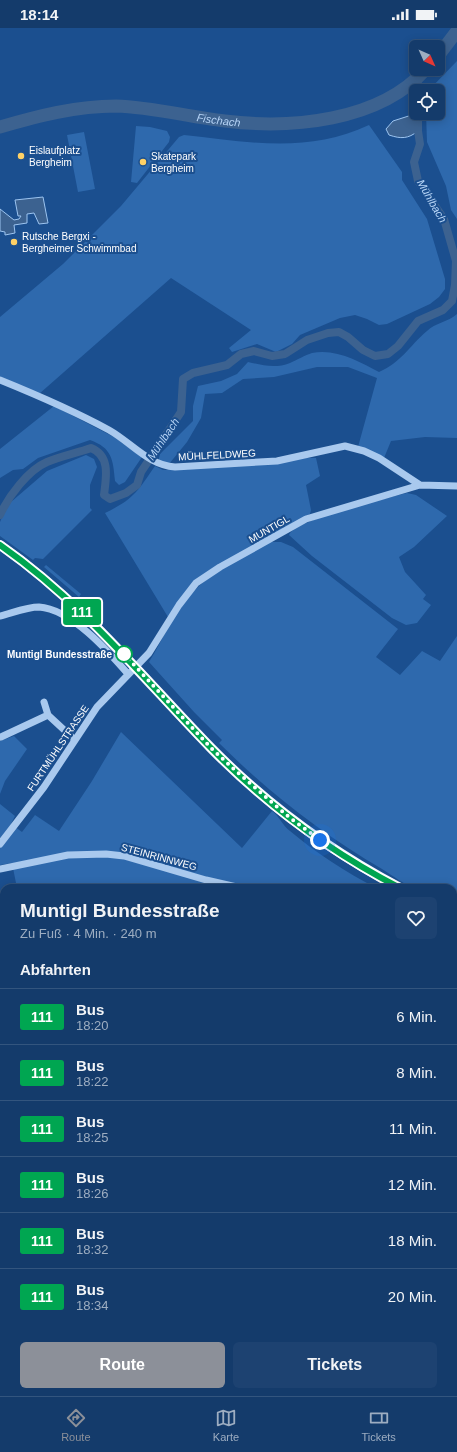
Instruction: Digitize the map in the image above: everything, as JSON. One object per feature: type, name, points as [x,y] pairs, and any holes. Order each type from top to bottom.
[{"type":"main road","points":[[1,546],[63,594],[94,622],[211,748],[262,794],[320,840],[353,862],[393,884]]},
{"type":"street","name":"MÜHLFELDWEG","points":[[0,380],[61,406],[110,431],[156,463],[175,467],[277,461],[344,446],[364,451],[379,458],[420,485]]},
{"type":"street","name":"MUNTIGL","points":[[136,666],[149,653],[179,604],[196,583],[220,567],[306,519],[420,485],[457,486]]},
{"type":"street","points":[[0,616],[38,607],[52,610],[79,625],[89,633],[128,674]]},
{"type":"street","name":"FURTMÜHLSTRASSE","points":[[0,844],[29,808],[97,707],[136,666]]},
{"type":"street","points":[[44,702],[48,715],[75,740]]},
{"type":"street","points":[[1,737],[48,715]]},
{"type":"street","name":"STEINRINNWEG","points":[[0,868],[68,856],[106,854],[124,856],[224,884]]},
{"type":"shaded area","points":[[457,61],[457,219],[451,210],[446,186],[427,142],[426,120],[445,120],[445,84],[435,84],[442,76],[445,76],[445,73]]},
{"type":"shaded area","points":[[409,116],[409,120],[418,120],[418,131],[411,136],[404,138],[389,135],[386,129],[393,121]]},
{"type":"shaded area","points":[[369,125],[402,172],[402,180],[427,219],[445,279],[445,289],[439,297],[430,304],[387,324],[379,325],[355,315],[340,318],[300,335],[292,344],[276,352],[257,344],[232,352],[229,348],[251,330],[171,278],[39,394],[0,378],[0,317],[63,264],[121,206],[179,137],[184,135],[255,143],[301,143],[323,140],[346,134]]},
{"type":"shaded area","name":"Skatepark Bergheim","points":[[136,126],[150,127],[167,131],[170,137],[169,142],[137,183],[131,182]]},
{"type":"shaded area","points":[[84,132],[95,189],[78,192],[67,135]]},
{"type":"shaded area","points":[[43,197],[48,223],[39,224],[34,213],[27,214],[27,223],[14,225],[15,233],[5,235],[5,232],[0,231],[0,209],[14,220],[19,219],[21,216],[18,216],[15,200]]},
{"type":"shaded area","points":[[457,314],[457,438],[425,437],[391,441],[384,458],[358,447],[377,378],[348,367],[317,367],[274,377],[243,379],[222,393],[205,394],[201,418],[187,442],[169,464],[158,462],[160,454],[193,421],[193,406],[198,386],[221,381],[237,374],[248,362],[269,366],[279,366],[290,363],[312,353],[321,352],[339,354],[379,372],[400,359],[430,328],[450,319]]},
{"type":"shaded area","points":[[54,406],[114,437],[142,457],[125,482],[119,485],[115,481],[110,455],[103,447],[90,440],[38,458],[23,469],[13,470],[0,478],[0,449]]},
{"type":"shaded area","points":[[86,455],[94,459],[97,467],[90,485],[90,508],[92,510],[43,559],[35,558],[33,560],[0,536],[0,522],[9,501],[11,502],[47,471]]},
{"type":"shaded area","points":[[316,458],[320,476],[306,485],[311,510],[310,514],[211,570],[168,617],[105,513],[129,499],[144,482],[155,466],[163,470],[175,470]]},
{"type":"shaded area","points":[[407,493],[416,495],[447,516],[414,547],[399,557],[405,572],[426,595],[423,599],[431,605],[417,623],[406,625],[392,618],[312,556],[289,535],[295,529],[324,516]]},
{"type":"shaded area","points":[[270,542],[281,542],[293,547],[398,629],[376,657],[400,675],[422,651],[440,661],[457,636],[457,884],[406,884],[360,856],[317,827],[276,795],[219,743],[222,740],[194,712],[149,662],[180,607],[201,584],[230,564]]},
{"type":"shaded area","points":[[46,565],[81,594],[79,597],[44,567]]},
{"type":"shaded area","points":[[121,732],[242,848],[272,811],[287,829],[310,847],[342,869],[369,884],[16,884],[12,863],[0,865],[0,804],[15,816],[11,824],[22,832],[35,815],[59,831],[92,781]]},
{"type":"shaded area","points":[[14,736],[27,749],[5,781],[0,794],[0,741]]},
{"type":"waterway","name":"Fischach","points":[[445,47],[457,31]]},
{"type":"waterway","name":"Fischach","points":[[0,127],[43,116],[101,106],[143,108],[225,121],[250,123],[277,124],[305,122],[332,118],[359,111],[384,101],[407,87],[419,76]]},
{"type":"waterway","name":"Mühlbach","points":[[417,79],[418,84]]},
{"type":"waterway","name":"Mühlbach","points":[[0,515],[13,492],[33,471],[52,460],[91,448],[102,456],[106,468],[104,495],[110,499],[126,493],[137,485],[141,472],[181,412],[183,379],[193,373],[227,365],[241,354],[254,351],[272,356],[285,354],[307,340],[328,333],[339,332],[348,337],[363,350],[375,356],[388,354],[398,346],[418,321],[443,310],[452,301],[455,285],[456,261],[444,219],[418,181],[414,162],[420,144],[418,120]]},
{"type":"bus line","name":"111","points":[[0,545],[55,587],[94,622],[211,748],[262,794],[290,818],[320,840],[353,862],[393,884]]},
{"type":"place","name":"Eislaufplatz Bergheim","points":[[21,156]]},
{"type":"place","name":"Skatepark Bergheim","points":[[143,162]]},
{"type":"place","name":"Rutsche Bergxi - Bergheimer Schwimmbad","points":[[14,242]]},
{"type":"place","name":"Muntigl Bundesstraße","points":[[124,654]]},
{"type":"route","points":[[124,654],[211,748],[290,818],[320,840]]}]
